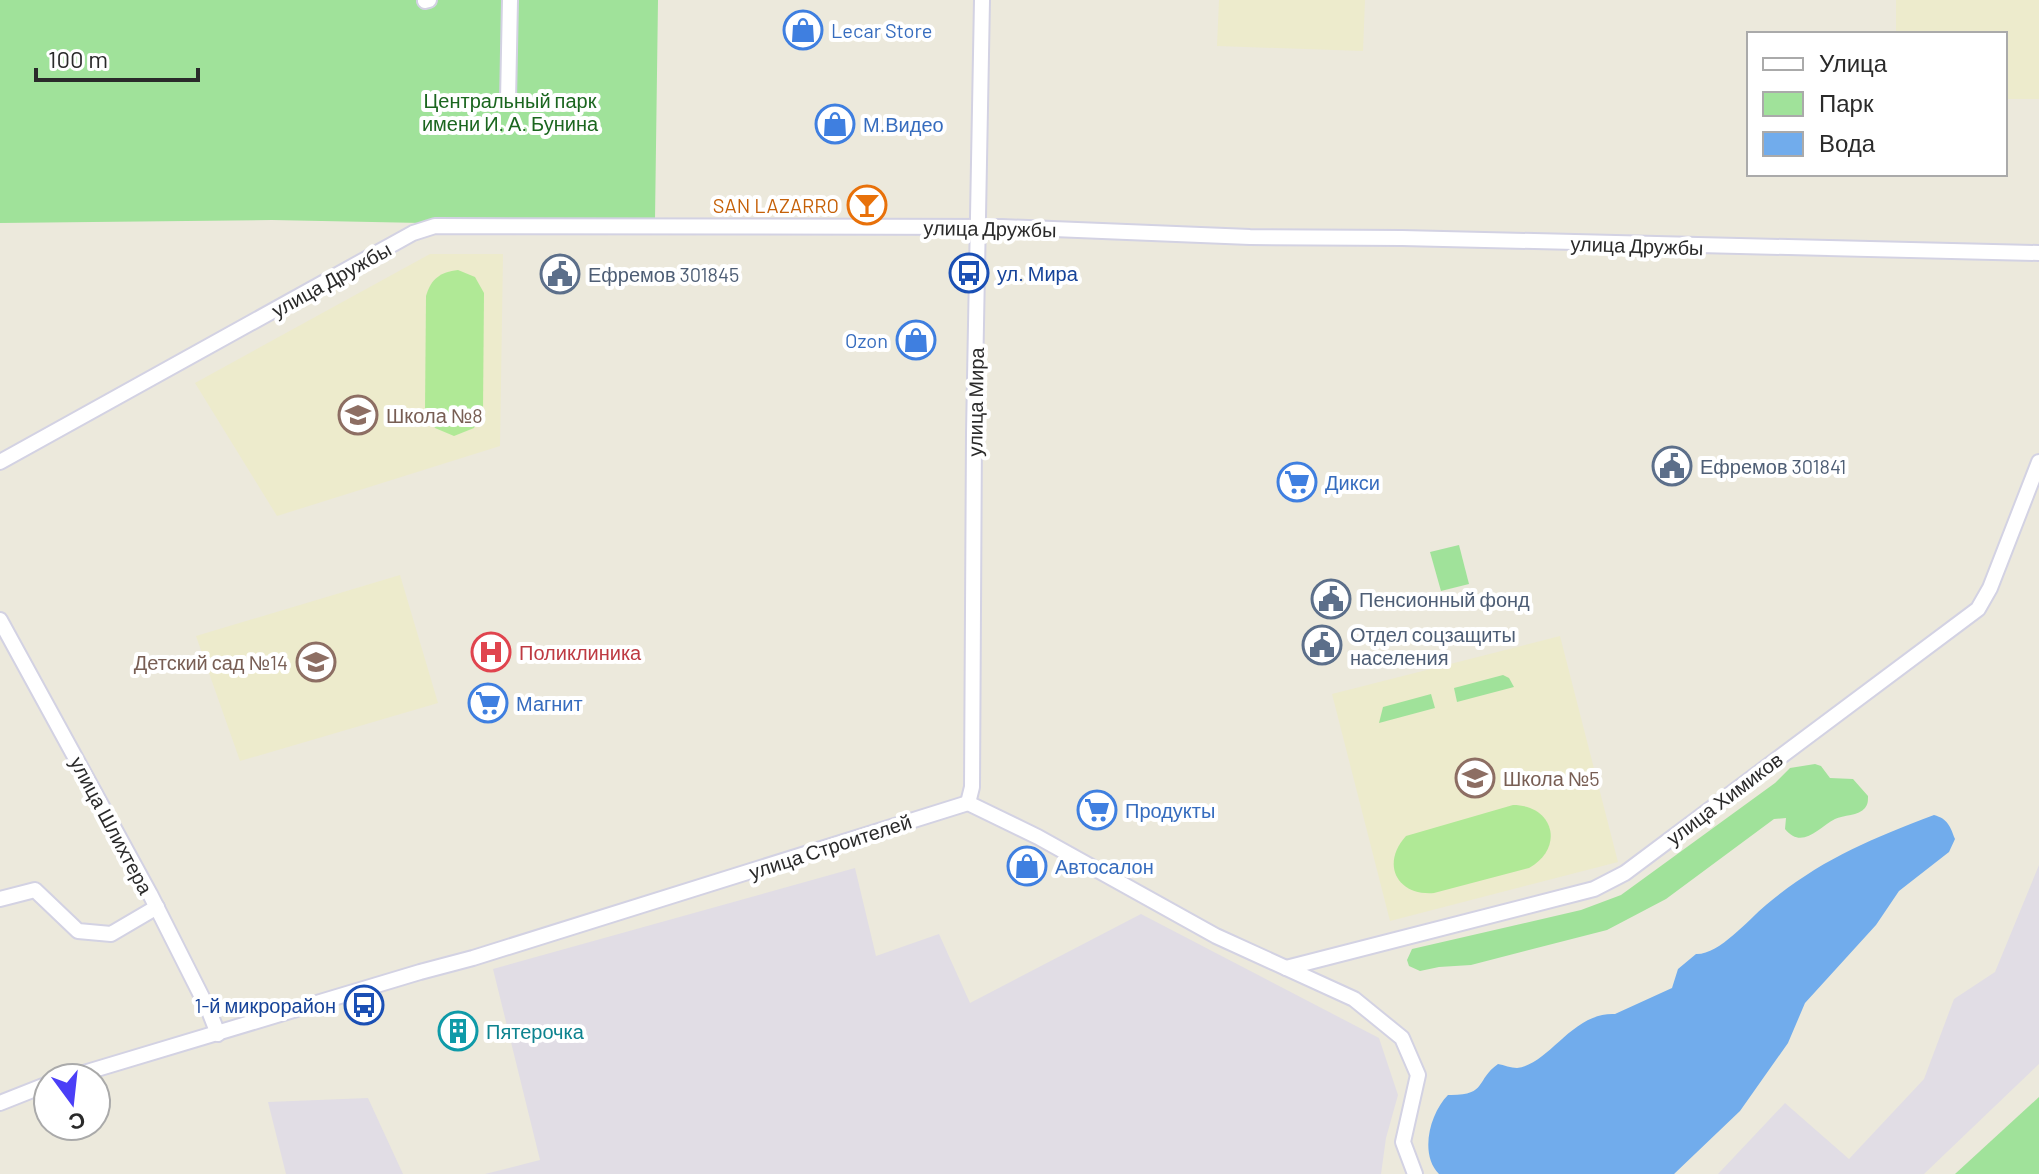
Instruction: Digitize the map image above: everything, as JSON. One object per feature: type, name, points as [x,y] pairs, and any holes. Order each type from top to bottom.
[{"type":"street","points":[[508,101],[510,0]]},
{"type":"street","name":"улица Мира","points":[[968,803],[972,787],[982,0]]},
{"type":"street","name":"улица Дружбы","points":[[0,462],[413,233],[435,226],[977,228],[1250,237],[2039,253]]},
{"type":"street","name":"улица Химиков","points":[[1286,968],[1594,889],[1625,873],[1978,609],[1990,588],[2039,462]]},
{"type":"street","name":"улица Шлихтера","points":[[0,620],[157,907],[218,1034]]},
{"type":"street","points":[[968,803],[1038,837],[1216,936],[1354,999],[1402,1038],[1418,1075],[1403,1142],[1415,1174]]},
{"type":"street","name":"улица Строителей","points":[[112,1065],[473,958],[968,803]]},
{"type":"street","points":[[0,899],[35,890],[78,931],[111,934],[157,907]]},
{"type":"street","points":[[0,1103],[32,1090]]},
{"type":"shaded area","points":[[1219,0],[1365,0],[1363,51],[1217,46]]},
{"type":"shaded area","points":[[1896,0],[2039,0],[2039,99],[2007,99],[2007,32],[1896,32]]},
{"type":"shaded area","name":"Школа №8","points":[[430,254],[503,254],[500,446],[277,516],[195,383]]},
{"type":"shaded area","name":"Детский сад №14","points":[[400,575],[438,703],[240,761],[196,636]]},
{"type":"shaded area","name":"Школа №5","points":[[1560,636],[1618,862],[1390,921],[1332,694]]},
{"type":"shaded area","points":[[2039,865],[2039,1064],[1924,1174],[1718,1174],[1785,1103],[1849,1159],[1924,1079],[1954,999],[1995,972]]},
{"type":"shaded area","points":[[855,868],[876,956],[939,934],[970,1003],[1141,914],[1379,1038],[1398,1095],[1386,1138],[1381,1174],[485,1174],[540,1160],[493,969]]},
{"type":"shaded area","points":[[368,1098],[403,1174],[286,1174],[268,1102]]},
{"type":"green space","name":"Центральный парк имени И. А. Бунина","points":[[0,0],[658,0],[655,219],[565,226],[272,220],[0,223]]},
{"type":"green space","points":[[458,270],[475,277],[484,293],[483,410],[474,428],[454,436],[435,428],[425,410],[426,296],[437,277]]},
{"type":"green space","points":[[1459,545],[1469,584],[1441,591],[1430,552]]},
{"type":"green space","points":[[1503,675],[1514,687],[1457,702],[1454,688]]},
{"type":"green space","points":[[1431,694],[1435,708],[1379,723],[1383,707]]},
{"type":"green space","points":[[1821,766],[1830,778],[1853,779],[1868,796],[1865,808],[1798,838],[1785,829],[1786,818],[1774,819],[1666,899],[1607,930],[1471,965],[1420,971],[1409,966],[1407,960],[1412,949],[1581,910],[1621,895],[1775,783],[1790,768]]},
{"type":"green space","points":[[1513,805],[1538,812],[1550,829],[1551,839],[1547,850],[1529,868],[1434,893],[1410,889],[1396,876],[1394,857],[1406,836]]},
{"type":"green space","points":[[2039,1097],[2039,1174],[1955,1174]]},
{"type":"water","points":[[1934,815],[1945,821],[1953,834],[1955,839],[1949,852],[1899,891],[1876,925],[1805,1003],[1788,1043],[1740,1111],[1674,1174],[1439,1174],[1433,1166],[1429,1156],[1429,1134],[1436,1112],[1448,1095],[1475,1090],[1498,1064],[1517,1068],[1529,1064],[1586,1021],[1615,1014],[1672,988],[1678,969],[1696,954],[1724,943],[1766,905],[1806,875],[1866,843]]},
{"type":"place","name":"Lecar Store","points":[[803,30]]},
{"type":"place","name":"М.Видео","points":[[835,124]]},
{"type":"place","name":"SAN LAZARRO","points":[[867,205]]},
{"type":"place","name":"ул. Мира","points":[[969,273]]},
{"type":"place","name":"Ефремов 301845","points":[[560,274]]},
{"type":"place","name":"Ozon","points":[[916,340]]},
{"type":"place","name":"Школа №8","points":[[358,415]]},
{"type":"place","name":"Ефремов 301841","points":[[1672,466]]},
{"type":"place","name":"Дикси","points":[[1297,482]]},
{"type":"place","name":"Пенсионный фонд","points":[[1331,599]]},
{"type":"place","name":"Отдел соцзащиты населения","points":[[1322,645]]},
{"type":"place","name":"Поликлиника","points":[[491,652]]},
{"type":"place","name":"Детский сад №14","points":[[316,662]]},
{"type":"place","name":"Магнит","points":[[488,703]]},
{"type":"place","name":"Школа №5","points":[[1475,778]]},
{"type":"place","name":"Продукты","points":[[1097,810]]},
{"type":"place","name":"Автосалон","points":[[1027,866]]},
{"type":"place","name":"1-й микрорайон","points":[[364,1005]]},
{"type":"place","name":"Пятерочка","points":[[458,1031]]}]
